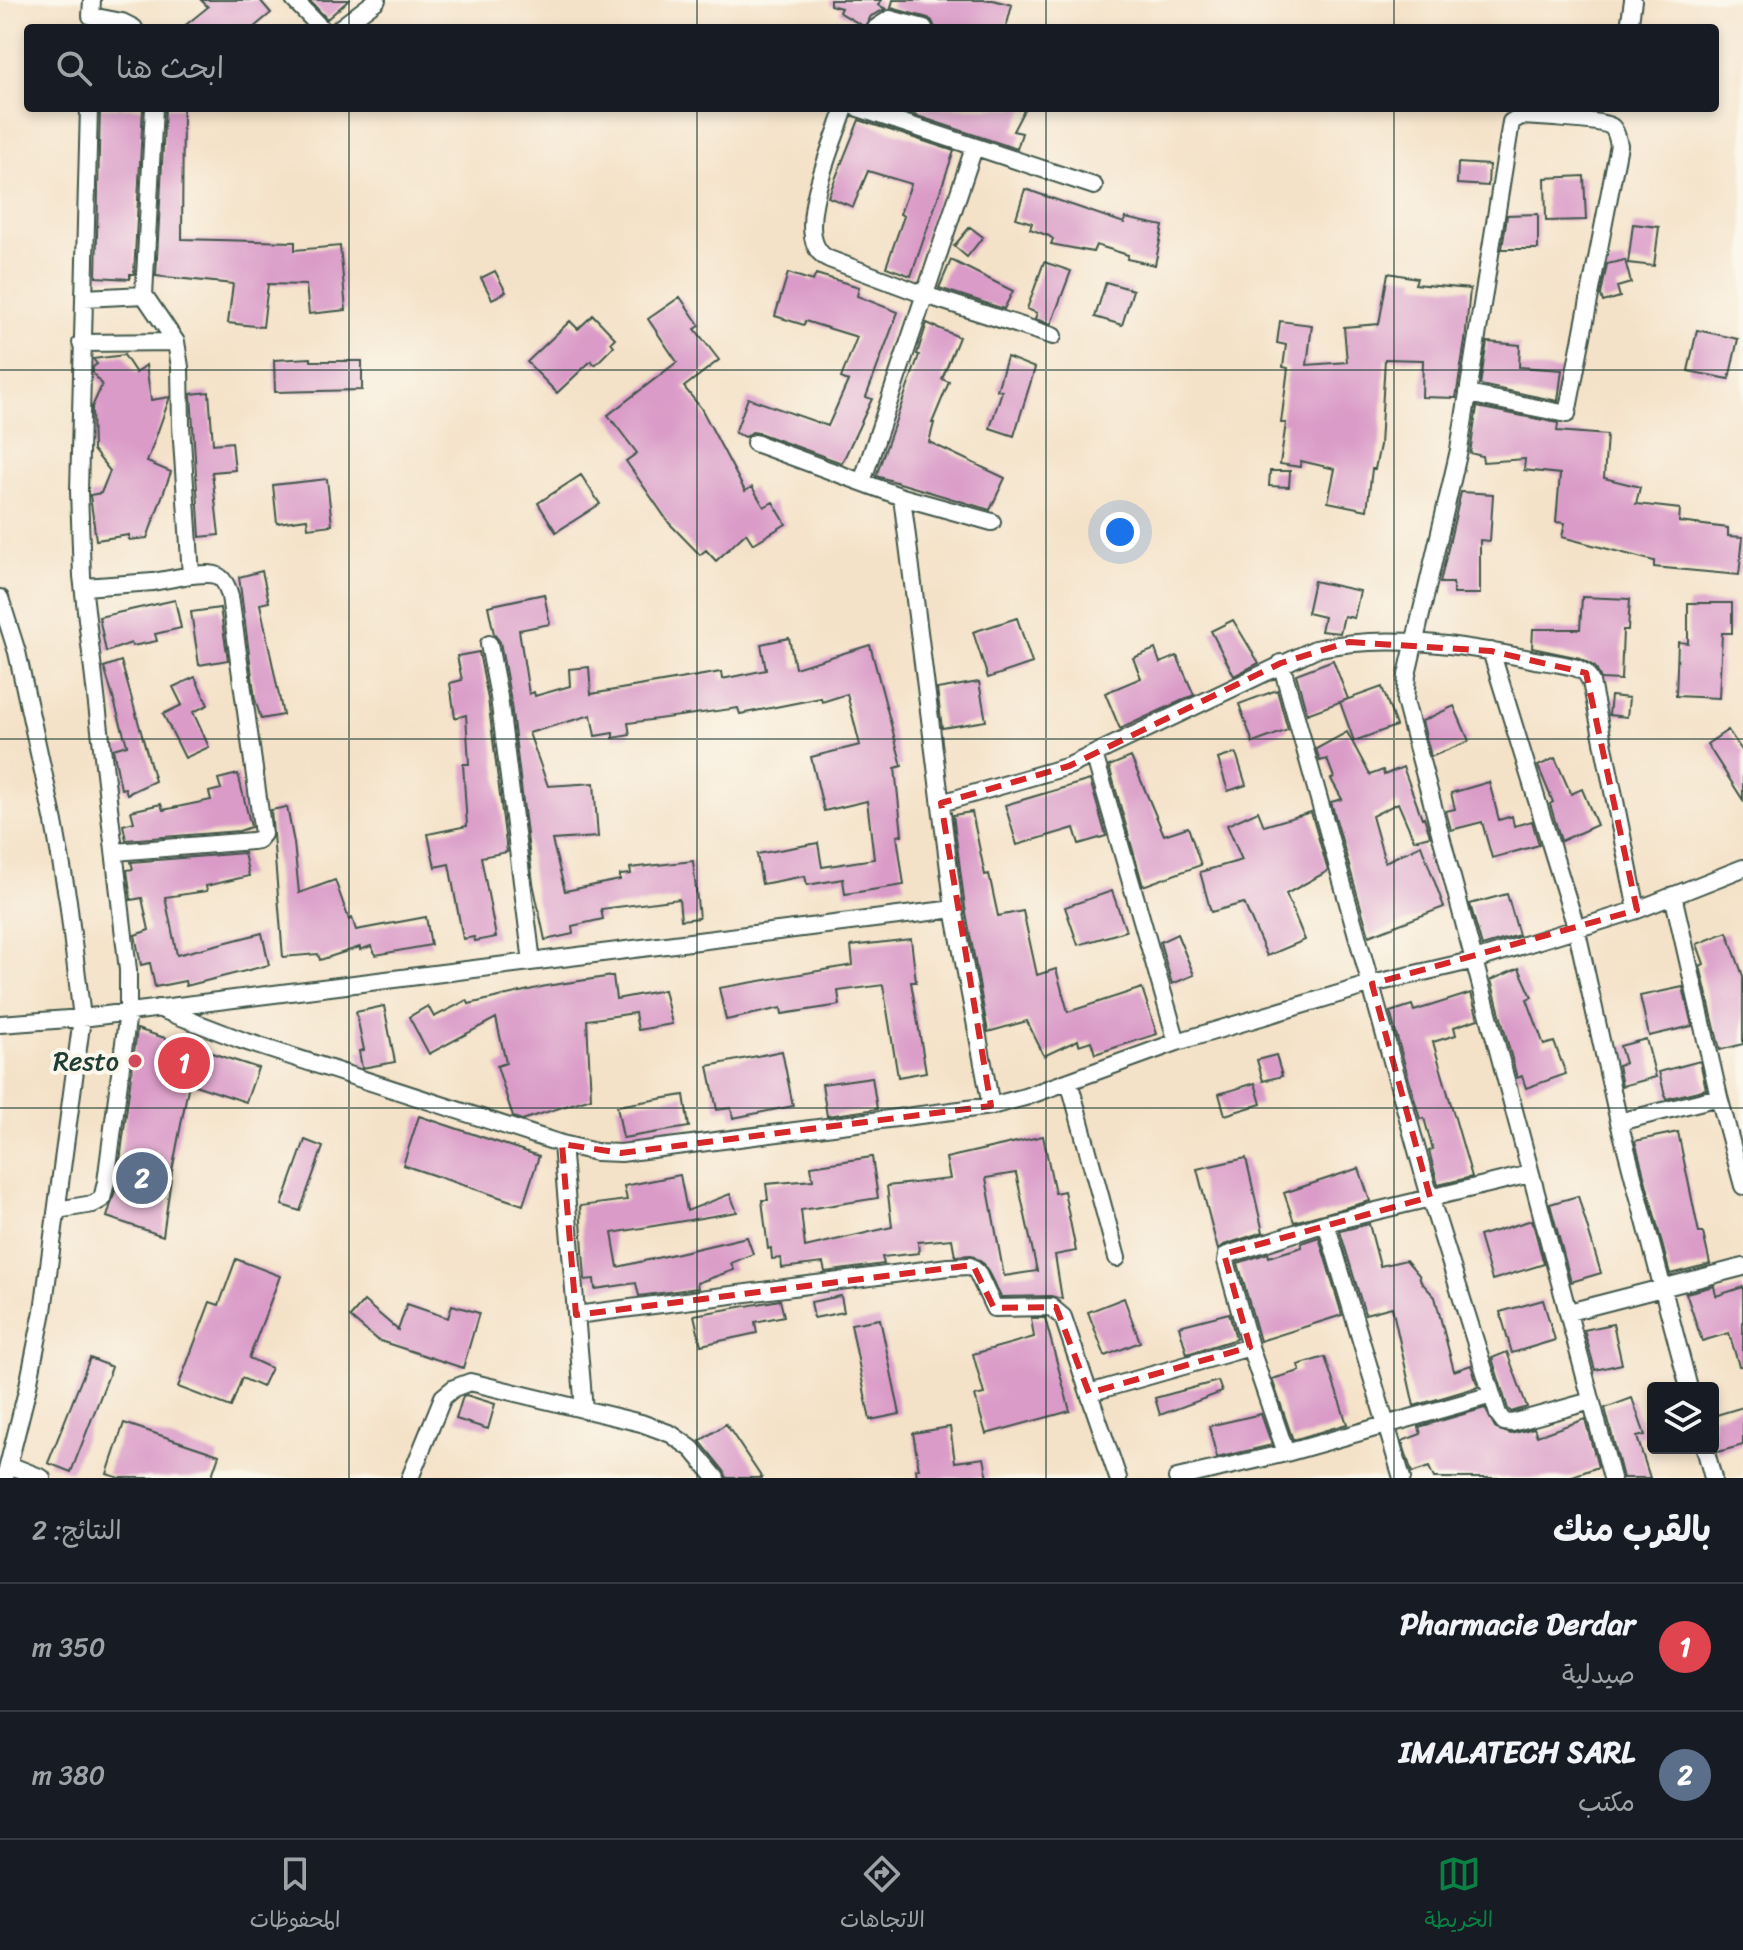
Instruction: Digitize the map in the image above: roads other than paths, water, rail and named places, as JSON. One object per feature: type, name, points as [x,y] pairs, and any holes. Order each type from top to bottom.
[{"type":"street","points":[[294,0],[317,24]]},
{"type":"street","points":[[345,24],[377,0]]},
{"type":"street","points":[[1630,24],[1633,0]]},
{"type":"street","points":[[91,15],[126,24]]},
{"type":"street","points":[[882,24],[890,19],[909,24]]},
{"type":"street","points":[[57,1210],[93,1204],[102,1199],[128,1012],[128,970],[84,587],[79,491],[89,112]]},
{"type":"street","points":[[154,112],[144,295],[176,342],[191,575]]},
{"type":"street","points":[[844,112],[812,210],[811,234],[816,249],[829,259],[925,295],[1053,336]]},
{"type":"street","points":[[870,112],[1094,186]]},
{"type":"street","points":[[1468,394],[1567,414],[1619,145],[1608,116],[1521,116],[1511,122],[1459,450],[1407,675],[1405,701],[1612,1478]]},
{"type":"street","points":[[862,482],[974,148]]},
{"type":"street","points":[[84,298],[144,295]]},
{"type":"street","points":[[81,343],[176,342]]},
{"type":"street","points":[[755,443],[902,497],[992,522]]},
{"type":"street","points":[[902,497],[954,909],[991,1106]]},
{"type":"street","points":[[84,587],[153,582],[212,573],[226,583],[235,622],[244,711],[257,779],[263,834],[258,840],[115,852]]},
{"type":"street","points":[[0,598],[24,678],[54,822],[68,901],[82,1018],[43,1311],[7,1472],[42,1478]]},
{"type":"street","points":[[941,803],[1069,766],[1315,649],[1349,642],[1415,642],[1491,651],[1577,668],[1586,673],[1591,682],[1637,910]]},
{"type":"street","points":[[489,644],[515,815],[532,962]]},
{"type":"street","points":[[1491,651],[1576,927],[1619,1122],[1687,1382]]},
{"type":"street","points":[[1281,663],[1430,1197],[1498,1414],[1507,1423],[1591,1401]]},
{"type":"street","points":[[1094,754],[1177,1042]]},
{"type":"street","points":[[158,1008],[241,1040],[562,1144],[596,1152],[621,1153],[991,1106],[1177,1042],[1372,984],[1475,960],[1637,910],[1743,868]]},
{"type":"street","points":[[1673,895],[1719,1097],[1743,1186]]},
{"type":"street","points":[[0,1024],[82,1018],[954,909]]},
{"type":"street","points":[[1069,1081],[1117,1258]]},
{"type":"street","points":[[1619,1122],[1719,1097]]},
{"type":"street","points":[[562,1144],[584,1410]]},
{"type":"street","points":[[1286,1453],[1250,1347],[1226,1261],[1227,1255],[1326,1223],[1530,1174]]},
{"type":"street","points":[[1326,1223],[1402,1478]]},
{"type":"street","points":[[576,1315],[970,1266],[977,1272],[994,1308],[1051,1307],[1060,1312],[1118,1478]]},
{"type":"street","points":[[1569,1312],[1743,1267]]},
{"type":"street","points":[[1089,1393],[1250,1347]]},
{"type":"street","points":[[410,1478],[443,1397],[462,1383],[480,1383],[641,1423],[671,1434],[692,1449],[716,1478]]},
{"type":"street","points":[[1177,1478],[1286,1453],[1492,1395]]},
{"type":"street","points":[[1707,1454],[1713,1478]]},
{"type":"place","name":"Resto","points":[[135,1061]]},
{"type":"place","name":"Pharmacie Derdar","points":[[184,1063]]},
{"type":"place","name":"IMALATECH SARL","points":[[142,1178]]}]
